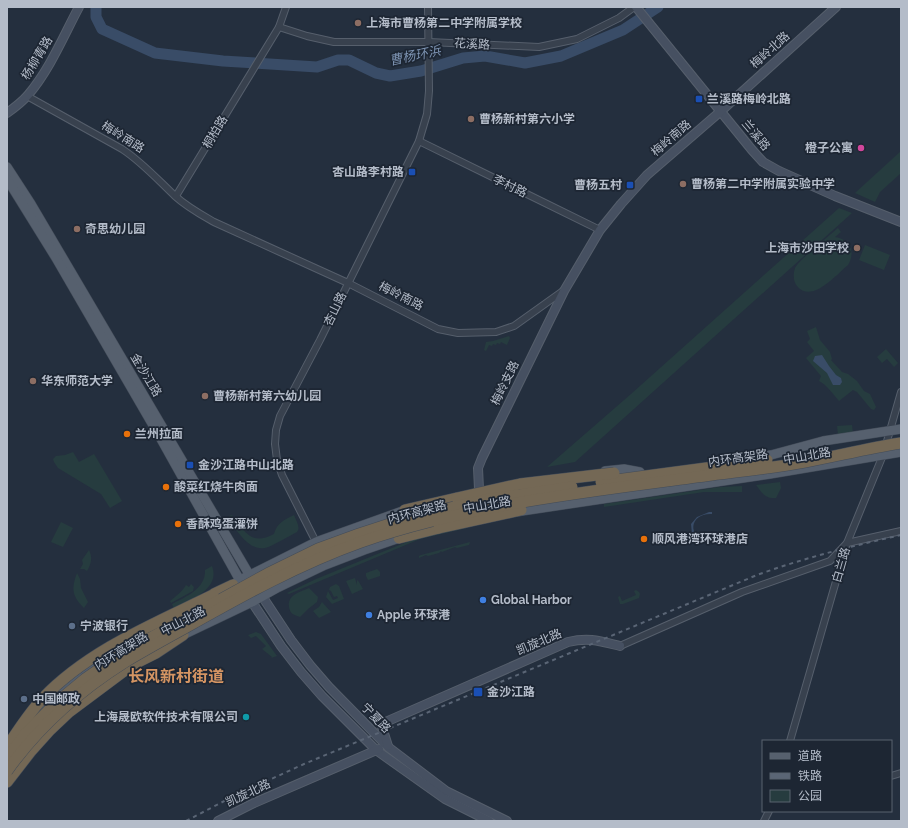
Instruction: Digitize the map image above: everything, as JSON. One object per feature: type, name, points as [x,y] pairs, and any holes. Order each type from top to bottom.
[{"type":"highway","name":"内环高架路","points":[[7,758],[26,733],[52,707],[85,678],[121,654],[266,574],[318,549],[359,534],[408,518],[484,500],[801,455],[901,436]]},
{"type":"highway","name":"内环高架路","points":[[7,771],[33,738],[49,721],[91,686],[126,661],[271,581],[321,557],[397,531],[446,517],[486,509],[802,462],[901,443]]},
{"type":"highway","points":[[405,510],[528,483],[637,470],[707,468]]},
{"type":"highway","points":[[399,538],[538,506],[612,495],[650,484]]},
{"type":"highway","points":[[7,747],[22,723],[43,698],[94,657],[122,640],[237,583]]},
{"type":"highway","points":[[7,781],[31,751],[69,712],[132,665],[156,653],[184,635]]},
{"type":"main road","name":"金沙江路","points":[[7,166],[31,204],[262,596]]},
{"type":"main road","name":"金沙江路","points":[[7,179],[52,252],[161,439],[237,583],[252,602]]},
{"type":"main road","name":"中山北路","points":[[405,510],[422,510],[472,498],[548,485],[771,455],[823,441],[890,432],[901,429]]},
{"type":"main road","name":"中山北路","points":[[7,781],[13,770],[52,723],[72,705],[129,663],[325,565],[399,538],[447,524],[770,474],[901,452]]},
{"type":"main road","name":"中山北路","points":[[7,752],[26,726],[52,699],[115,649],[210,602],[237,583],[316,542],[405,510],[479,489],[519,480],[624,469],[640,472]]},
{"type":"main road","name":"中山北路","points":[[7,741],[26,716],[53,688],[76,679]]},
{"type":"street","name":"杨柳青路","points":[[7,113],[27,96],[49,66],[79,7]]},
{"type":"street","points":[[279,27],[286,7]]},
{"type":"street","points":[[428,7],[429,42]]},
{"type":"street","name":"梅岭北路","points":[[721,112],[836,7]]},
{"type":"street","name":"花溪路","points":[[279,27],[307,36],[334,42],[429,42],[539,47],[577,39],[637,9]]},
{"type":"street","name":"兰溪路","points":[[637,9],[763,162],[779,171],[835,196],[901,222]]},
{"type":"street","name":"桐柏路","points":[[176,196],[279,27]]},
{"type":"street","name":"杏山路","points":[[316,542],[286,482],[277,460],[275,444],[276,430],[280,416],[419,141],[427,114],[430,75],[429,42]]},
{"type":"street","name":"梅岭南路","points":[[27,96],[122,149],[137,159],[193,211],[348,283],[438,329],[458,333],[496,332],[514,326],[536,312],[564,290],[600,230],[634,187],[721,112]]},
{"type":"street","name":"李村路","points":[[419,141],[600,230]]},
{"type":"street","name":"梅岭支路","points":[[479,489],[478,468],[482,458],[564,290]]},
{"type":"street","name":"白兰路","points":[[790,740],[848,543],[882,455],[901,392]]},
{"type":"street","points":[[848,543],[901,531]]},
{"type":"street","name":"凯旋北路","points":[[218,821],[254,803],[376,750],[388,747],[381,724],[568,642],[591,639],[620,646],[742,592],[830,561],[848,543]]},
{"type":"street","name":"宁夏路","points":[[262,596],[291,640],[310,665],[329,687],[388,747],[446,791],[488,819]]},
{"type":"street","name":"宁夏路","points":[[252,602],[281,646],[301,672],[322,696],[376,750],[445,799],[488,819],[507,821]]},
{"type":"street","points":[[764,821],[768,812]]},
{"type":"green space","points":[[901,151],[901,173],[880,192],[875,202],[855,193]]},
{"type":"green space","points":[[839,208],[852,213],[575,462],[547,467],[631,394]]},
{"type":"green space","points":[[838,228],[841,232],[835,237],[844,240],[850,247],[851,255],[848,265],[824,286],[810,292],[803,291],[797,286],[794,280],[795,268],[808,253]]},
{"type":"green space","points":[[865,245],[890,255],[884,270],[859,260]]},
{"type":"green space","points":[[816,327],[820,340],[830,352],[831,360],[842,372],[848,374],[857,381],[864,391],[870,394],[876,407],[874,410],[871,409],[857,392],[853,390],[839,401],[827,387],[819,381],[821,376],[806,358],[814,351],[807,342],[810,339],[807,331]]},
{"type":"green space","points":[[509,336],[510,338],[507,345],[501,342],[500,344],[497,343],[496,345],[493,344],[492,346],[489,345],[486,351],[484,350],[486,342]]},
{"type":"green space","points":[[886,349],[898,363],[894,367],[887,359],[882,363],[877,357]]},
{"type":"green space","points":[[852,425],[853,433],[838,435],[837,426]]},
{"type":"green space","points":[[73,452],[79,462],[94,454],[122,501],[110,508],[101,494],[58,468],[53,459],[56,456]]},
{"type":"green space","points":[[780,482],[781,488],[776,498],[769,498],[762,493],[756,485]]},
{"type":"green space","points":[[742,486],[742,492],[704,492],[604,507],[604,504],[720,487]]},
{"type":"green space","points":[[232,515],[245,532],[254,538],[266,537],[274,534],[279,524],[294,515],[298,530],[297,532],[272,545],[265,548],[259,548],[248,543],[239,534],[229,520],[229,516]]},
{"type":"green space","points":[[61,522],[73,528],[63,547],[51,542]]},
{"type":"green space","points":[[466,526],[467,528],[420,539],[289,594],[287,593],[316,579],[419,537]]},
{"type":"green space","points":[[470,542],[469,545],[457,548],[455,547],[419,558],[421,555]]},
{"type":"green space","points":[[89,550],[91,561],[87,571],[80,569],[83,564],[82,560]]},
{"type":"green space","points":[[212,566],[214,574],[208,587],[195,598],[174,609],[172,604],[194,592],[202,582],[205,570]]},
{"type":"green space","points":[[377,569],[380,572],[380,576],[368,580],[366,573]]},
{"type":"green space","points":[[77,573],[80,579],[81,588],[88,602],[84,608],[77,600],[73,588]]},
{"type":"green space","points":[[355,578],[357,585],[357,580],[363,589],[352,594],[346,581]]},
{"type":"green space","points":[[191,584],[194,587],[193,591],[171,603],[170,601],[181,592],[186,585],[189,587]]},
{"type":"green space","points":[[336,584],[339,586],[344,599],[332,604],[326,597],[328,591],[333,600],[338,598],[337,596],[334,597],[329,590],[330,587]]},
{"type":"green space","points":[[309,588],[318,597],[317,602],[300,617],[294,615],[291,613],[289,603],[290,600],[295,594]]},
{"type":"green space","points":[[636,590],[640,594],[639,598],[620,604],[618,597],[620,596],[622,601],[636,595],[634,591]]},
{"type":"green space","points":[[322,602],[331,612],[319,618],[313,611],[319,607]]},
{"type":"green space","points":[[256,632],[261,634],[277,656],[271,658],[272,657],[262,649],[266,646],[256,636],[251,638],[248,635]]},
{"type":"water","points":[[822,355],[836,375],[841,378],[842,382],[840,385],[833,385],[827,373],[813,361],[815,356]]},
{"type":"water","points":[[709,512],[712,512],[712,514],[703,515],[696,519],[694,530],[697,535],[702,538],[709,538],[719,533],[720,534],[705,540],[698,539],[692,534],[691,524],[697,517]]},
{"type":"waterway","name":"曹杨环浜","points":[[96,7],[96,17],[102,29],[155,53],[223,61],[317,67],[338,60],[349,60],[376,73],[390,76],[421,71],[463,58],[485,56],[525,63],[561,56],[623,30],[658,7]]},
{"type":"railway","points":[[186,821],[232,797],[304,764],[757,575],[792,563],[901,535]]},
{"type":"place","name":"上海市曹杨第二中学附属学校","points":[[358,23]]},
{"type":"place","name":"兰溪路梅岭北路","points":[[699,99]]},
{"type":"place","name":"曹杨新村第六小学","points":[[471,119]]},
{"type":"place","name":"橙子公寓","points":[[861,148]]},
{"type":"place","name":"杏山路李村路","points":[[412,172]]},
{"type":"place","name":"曹杨第二中学附属实验中学","points":[[683,184]]},
{"type":"place","name":"曹杨五村","points":[[630,185]]},
{"type":"place","name":"奇思幼儿园","points":[[77,229]]},
{"type":"place","name":"上海市沙田学校","points":[[857,248]]},
{"type":"place","name":"华东师范大学","points":[[33,381]]},
{"type":"place","name":"曹杨新村第六幼儿园","points":[[205,396]]},
{"type":"place","name":"兰州拉面","points":[[127,434]]},
{"type":"place","name":"金沙江路中山北路","points":[[190,465]]},
{"type":"place","name":"酸菜红烧牛肉面","points":[[166,487]]},
{"type":"place","name":"香酥鸡蛋灌饼","points":[[178,524]]},
{"type":"place","name":"顺风港湾环球港店","points":[[644,539]]},
{"type":"place","name":"Global Harbor","points":[[483,600]]},
{"type":"place","name":"Apple 环球港","points":[[369,615]]},
{"type":"place","name":"宁波银行","points":[[72,626]]},
{"type":"place","name":"金沙江路","points":[[478,692]]},
{"type":"place","name":"中国邮政","points":[[24,699]]},
{"type":"place","name":"上海晟欧软件技术有限公司","points":[[246,717]]},
{"type":"district","name":"长风新村街道","points":[[176,676]]}]
